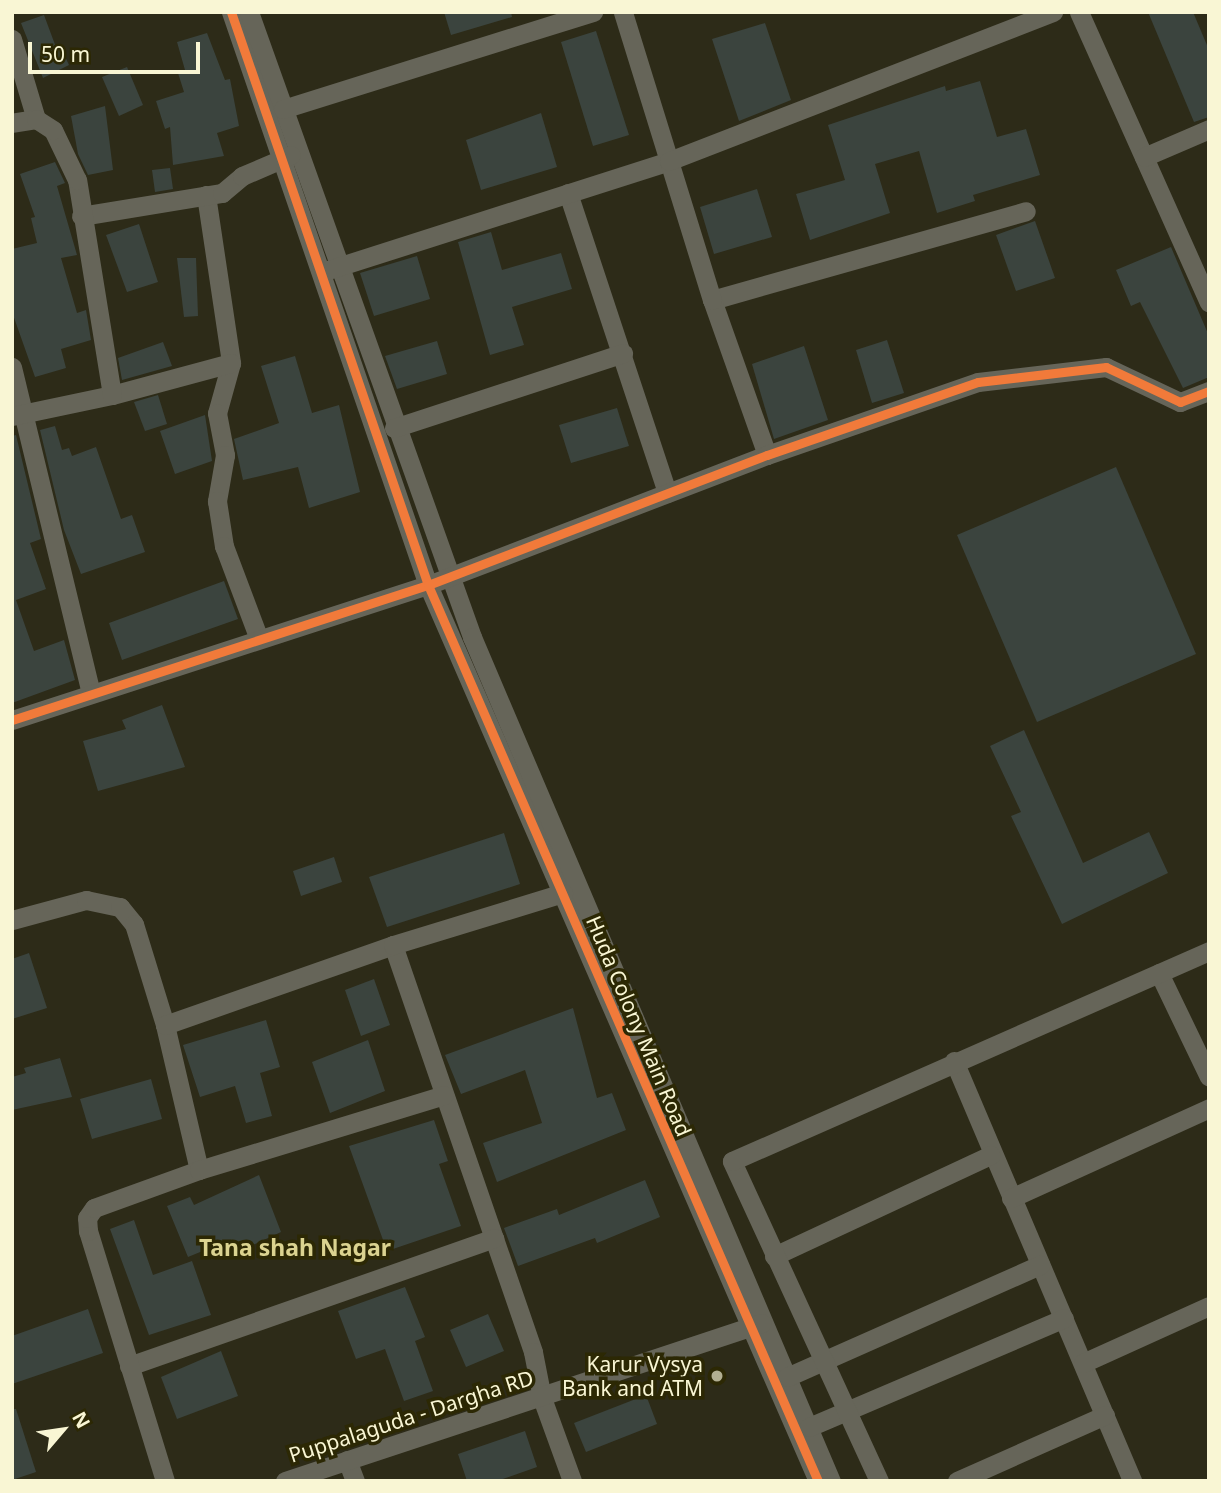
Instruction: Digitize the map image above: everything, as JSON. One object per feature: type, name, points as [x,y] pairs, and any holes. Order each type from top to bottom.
[{"type":"street","points":[[230,12],[290,155],[449,577],[756,1326],[787,1377],[831,1481]]},
{"type":"street","points":[[249,12],[283,109],[290,155]]},
{"type":"street","points":[[283,109],[593,12]]},
{"type":"street","points":[[623,12],[712,300],[767,455]]},
{"type":"street","points":[[331,269],[668,161],[1053,12]]},
{"type":"street","points":[[1079,12],[1144,157],[1201,267],[1209,302]]},
{"type":"street","points":[[12,39],[36,119],[53,130],[69,155],[112,395]]},
{"type":"street","points":[[12,123],[36,119]]},
{"type":"street","points":[[1144,157],[1209,129]]},
{"type":"street","points":[[81,216],[222,192],[242,176],[290,155]]},
{"type":"street","points":[[568,193],[667,493]]},
{"type":"street","points":[[206,195],[230,363],[216,413],[225,455],[217,501],[224,546],[259,639]]},
{"type":"street","points":[[712,300],[1026,211]]},
{"type":"street","name":"Huda Colony Main Road","points":[[331,269],[428,586],[756,1326],[818,1481]]},
{"type":"street","points":[[394,428],[623,353]]},
{"type":"street","points":[[16,416],[112,395],[230,363]]},
{"type":"street","points":[[12,367],[16,416],[91,693]]},
{"type":"street","points":[[12,720],[428,586],[767,455],[978,382],[1105,367],[1180,402],[1209,391]]},
{"type":"street","points":[[165,1025],[393,945],[563,893]]},
{"type":"street","points":[[12,920],[86,900],[120,907],[134,924],[165,1025],[199,1170]]},
{"type":"street","points":[[393,945],[533,1352],[542,1398],[572,1481]]},
{"type":"street","points":[[879,1481],[732,1161],[1209,951]]},
{"type":"street","points":[[1159,974],[1209,1077]]},
{"type":"street","points":[[954,1061],[991,1155],[1064,1318],[1132,1481]]},
{"type":"street","points":[[165,1481],[87,1218],[102,1202],[444,1096]]},
{"type":"street","points":[[1011,1198],[1209,1108]]},
{"type":"street","points":[[774,1255],[991,1155]]},
{"type":"street","points":[[130,1366],[494,1238]]},
{"type":"street","points":[[787,1377],[1040,1265]]},
{"type":"street","points":[[1083,1363],[1209,1306]]},
{"type":"street","points":[[809,1427],[1064,1318]]},
{"type":"street","name":"Puppalaguda - Dargha RD","points":[[285,1481],[756,1326]]},
{"type":"street","points":[[957,1481],[1105,1415]]},
{"type":"street","points":[[347,1460],[355,1481]]},
{"type":"building","points":[[444,12],[511,12],[512,17],[451,35]]},
{"type":"building","points":[[1148,12],[1193,12],[1209,50],[1209,117],[1194,122]]},
{"type":"building","points":[[44,15],[57,50],[61,48],[69,65],[43,78],[21,23]]},
{"type":"building","points":[[765,23],[791,100],[739,121],[712,39]]},
{"type":"building","points":[[596,31],[629,135],[593,146],[561,42]]},
{"type":"building","points":[[207,33],[225,80],[230,79],[239,126],[217,133],[224,156],[173,165],[170,127],[165,129],[156,101],[184,92],[178,73],[185,70],[177,42]]},
{"type":"building","points":[[127,67],[143,105],[119,116],[102,77]]},
{"type":"building","points":[[980,81],[997,137],[1026,129],[1040,175],[973,195],[975,201],[937,213],[919,151],[875,164],[890,213],[810,240],[796,194],[845,180],[828,125],[945,86],[946,91]]},
{"type":"building","points":[[105,106],[113,170],[88,175],[78,154],[71,116]]},
{"type":"building","points":[[541,113],[557,167],[481,190],[466,140]]},
{"type":"building","points":[[55,162],[65,183],[57,186],[77,255],[61,258],[77,313],[86,310],[91,340],[61,349],[66,368],[35,377],[12,312],[12,249],[37,243],[31,218],[35,217],[20,174]]},
{"type":"building","points":[[170,168],[173,189],[155,192],[152,170]]},
{"type":"building","points":[[757,189],[772,237],[714,254],[700,207]]},
{"type":"building","points":[[1035,221],[1055,278],[1016,291],[996,235]]},
{"type":"building","points":[[139,224],[158,282],[127,292],[106,235]]},
{"type":"building","points":[[491,232],[502,270],[561,253],[572,289],[512,307],[524,345],[490,355],[458,242]]},
{"type":"building","points":[[1171,247],[1209,336],[1209,377],[1183,388],[1140,302],[1131,306],[1116,270]]},
{"type":"building","points":[[417,256],[430,299],[374,316],[360,273]]},
{"type":"building","points":[[177,258],[196,258],[198,316],[184,317]]},
{"type":"building","points":[[887,340],[904,393],[872,403],[856,350]]},
{"type":"building","points":[[437,341],[447,374],[397,389],[385,356]]},
{"type":"building","points":[[163,342],[172,366],[122,380],[118,358]]},
{"type":"building","points":[[804,346],[828,420],[774,439],[752,364]]},
{"type":"building","points":[[295,356],[312,413],[339,405],[360,492],[309,508],[298,467],[243,480],[234,439],[279,423],[261,366]]},
{"type":"building","points":[[158,395],[167,424],[145,431],[134,402]]},
{"type":"building","points":[[617,408],[629,446],[571,463],[559,425]]},
{"type":"building","points":[[205,415],[212,461],[175,474],[160,431]]},
{"type":"building","points":[[55,426],[62,450],[69,448],[72,456],[96,447],[121,519],[132,515],[145,552],[81,574],[64,530],[40,430]]},
{"type":"building","points":[[16,435],[41,539],[30,543],[46,589],[16,600],[34,651],[64,640],[75,680],[12,703],[12,436]]},
{"type":"building","points":[[1116,467],[1196,654],[1037,722],[957,535]]},
{"type":"building","points":[[224,581],[238,619],[122,660],[109,623]]},
{"type":"building","points":[[162,705],[185,767],[98,791],[83,741],[126,729],[122,720]]},
{"type":"building","points":[[1024,730],[1083,863],[1149,832],[1168,873],[1062,924],[1011,816],[1021,812],[990,746]]},
{"type":"building","points":[[504,833],[520,884],[387,927],[369,877]]},
{"type":"building","points":[[334,857],[342,882],[301,896],[293,871]]},
{"type":"building","points":[[29,953],[47,1008],[12,1019],[12,959]]},
{"type":"building","points":[[374,979],[390,1025],[361,1036],[345,990]]},
{"type":"building","points":[[573,1008],[597,1098],[612,1093],[626,1130],[497,1182],[483,1143],[542,1123],[525,1070],[461,1094],[445,1055]]},
{"type":"building","points":[[266,1020],[280,1067],[260,1073],[272,1116],[246,1123],[235,1086],[200,1097],[183,1045]]},
{"type":"building","points":[[368,1040],[385,1091],[330,1113],[312,1062]]},
{"type":"building","points":[[60,1058],[72,1097],[12,1110],[12,1077],[26,1073],[24,1068]]},
{"type":"building","points":[[151,1079],[162,1119],[92,1139],[80,1099]]},
{"type":"building","points":[[434,1120],[448,1161],[439,1164],[461,1226],[387,1251],[349,1146]]},
{"type":"building","points":[[259,1175],[281,1232],[233,1254],[227,1241],[188,1257],[167,1206],[190,1197],[194,1205]]},
{"type":"building","points":[[645,1180],[660,1217],[597,1243],[595,1238],[518,1266],[504,1228],[557,1209],[559,1215]]},
{"type":"building","points":[[134,1220],[153,1275],[192,1261],[211,1315],[149,1335],[110,1229]]},
{"type":"building","points":[[405,1287],[425,1337],[415,1341],[433,1391],[404,1401],[385,1349],[356,1359],[338,1311]]},
{"type":"building","points":[[88,1309],[103,1353],[12,1384],[12,1336]]},
{"type":"building","points":[[488,1314],[504,1351],[466,1367],[450,1330]]},
{"type":"building","points":[[221,1351],[238,1396],[177,1419],[161,1377]]},
{"type":"building","points":[[646,1395],[657,1424],[586,1452],[574,1423]]},
{"type":"building","points":[[12,1409],[16,1409],[36,1472],[12,1480]]},
{"type":"building","points":[[525,1431],[537,1467],[497,1481],[467,1481],[458,1454]]},
{"type":"cycle path","points":[[231,12],[428,585],[818,1481]]},
{"type":"cycle path","points":[[12,720],[428,585],[767,455],[978,382],[1106,367],[1180,402],[1209,391]]},
{"type":"place","name":"Karur Vysya Bank and ATM","points":[[717,1376]]},
{"type":"district","name":"Tana shah Nagar","points":[[295,1247]]}]
